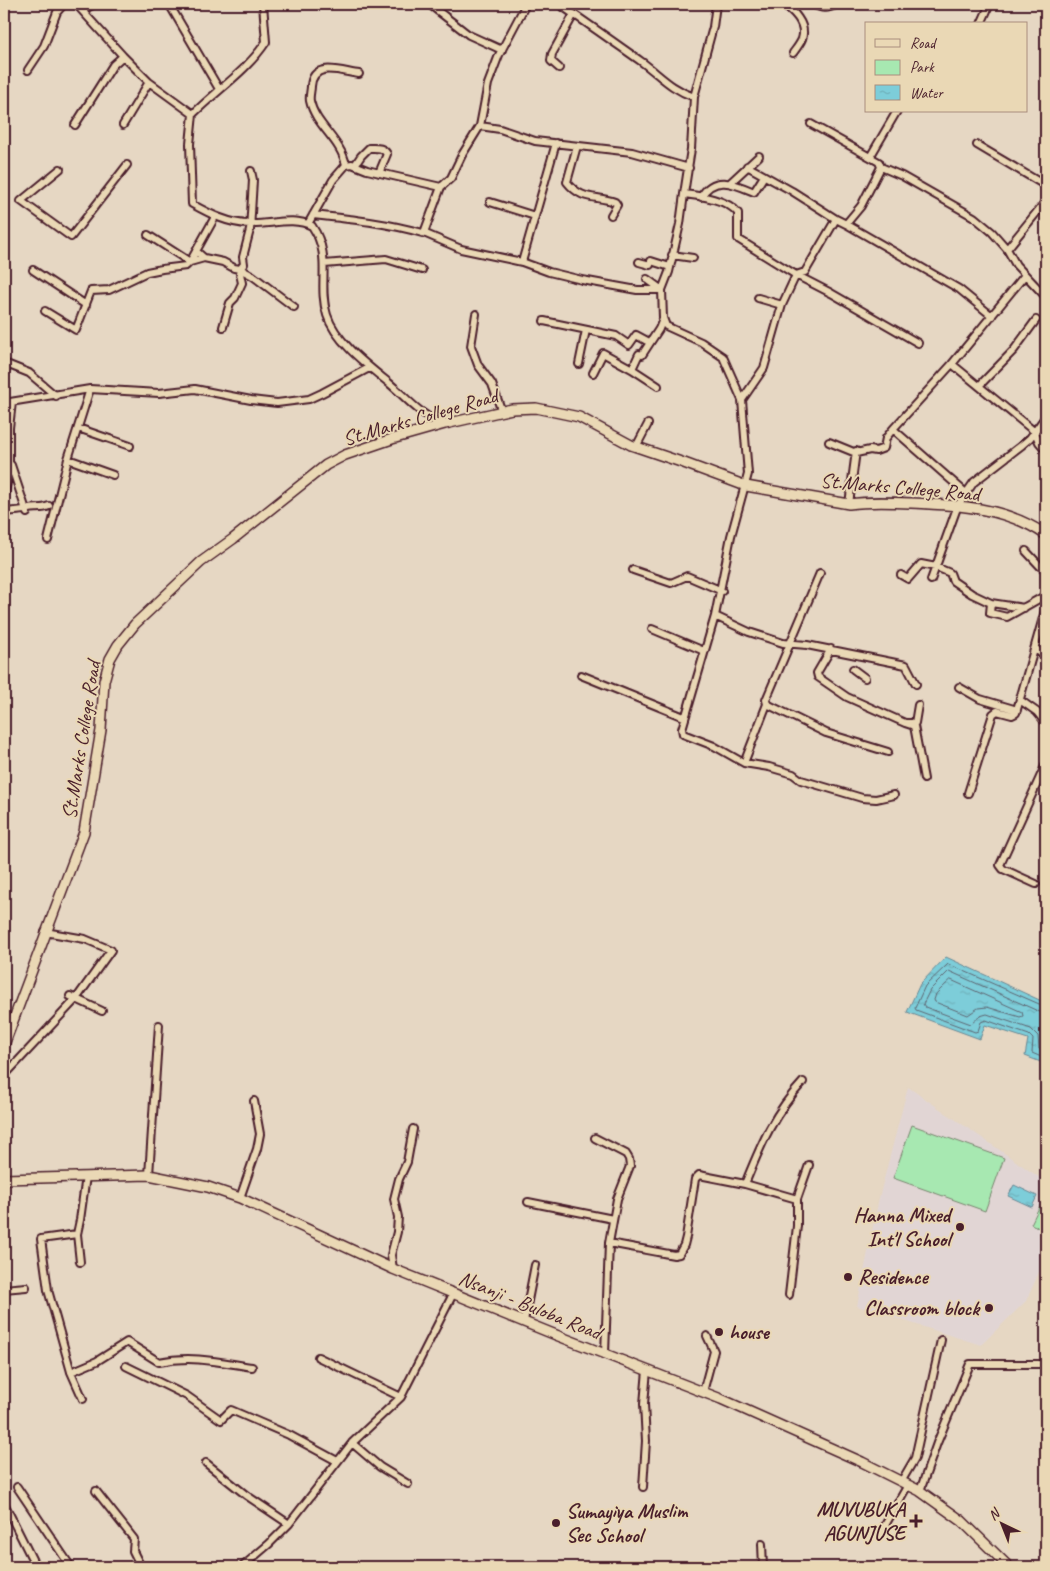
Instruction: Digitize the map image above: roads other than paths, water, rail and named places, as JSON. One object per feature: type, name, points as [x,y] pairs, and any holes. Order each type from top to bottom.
[{"type":"main road","name":"St.Marks College Road","points":[[4,1045],[84,832],[101,730],[104,681],[110,659],[118,645],[135,624],[201,562],[326,465],[345,455],[445,424],[502,412],[536,408],[579,417],[636,447],[746,486],[850,504],[866,501],[958,506],[1018,519],[1046,535]]},
{"type":"main road","name":"Nsanji - Buloba Road","points":[[4,1179],[149,1175],[208,1187],[240,1198],[393,1269],[703,1392],[795,1431],[920,1491],[962,1521],[1009,1567]]},
{"type":"street","points":[[28,70],[44,46],[58,12],[64,4]]},
{"type":"street","points":[[76,4],[149,82],[193,114]]},
{"type":"street","points":[[83,10],[94,4]]},
{"type":"street","points":[[169,4],[219,89]]},
{"type":"street","points":[[263,4],[266,42],[239,75],[219,89],[193,114],[190,144],[192,204],[215,217],[249,224],[296,221],[312,226],[318,234],[323,248],[324,299],[327,316],[337,333],[369,368],[427,417],[445,424]]},
{"type":"street","points":[[429,4],[469,35],[502,50]]},
{"type":"street","points":[[426,234],[425,230],[441,187],[450,178],[480,126],[488,84],[502,50],[526,4]]},
{"type":"street","points":[[559,4],[647,66],[666,83],[680,92],[694,97]]},
{"type":"street","points":[[716,4],[714,27],[694,97],[689,168],[680,224],[670,267],[662,290],[663,319],[666,326],[700,342],[722,357],[742,400],[748,474],[731,536],[722,580],[722,591],[684,718],[683,734],[714,746],[744,764],[769,767],[793,774],[801,780],[862,798],[876,799],[894,795]]},
{"type":"street","points":[[782,4],[792,9],[803,31],[802,39],[793,53]]},
{"type":"street","points":[[813,4],[821,9],[838,4]]},
{"type":"street","points":[[981,22],[990,4]]},
{"type":"street","points":[[559,68],[550,61],[574,14]]},
{"type":"street","points":[[75,125],[113,65],[123,56]]},
{"type":"street","points":[[346,165],[345,157],[313,111],[310,99],[312,81],[316,72],[321,70],[330,69],[359,74]]},
{"type":"street","points":[[122,125],[149,82]]},
{"type":"street","points":[[870,157],[896,112]]},
{"type":"street","points":[[811,124],[870,157],[878,162],[881,167],[902,176],[974,217],[992,232],[1007,249],[1016,265],[1046,297]]},
{"type":"street","points":[[480,126],[500,129],[535,141],[632,152],[689,168]]},
{"type":"street","points":[[522,262],[556,143]]},
{"type":"street","points":[[977,145],[1046,186]]},
{"type":"street","points":[[577,146],[566,182],[580,195],[600,197],[615,202],[617,205],[611,215]]},
{"type":"street","points":[[355,165],[369,148],[378,147],[385,150],[387,154],[379,173]]},
{"type":"street","points":[[701,197],[705,190],[716,183],[724,184],[730,182],[759,156]]},
{"type":"street","points":[[60,169],[21,200],[71,237],[127,164]]},
{"type":"street","points":[[308,224],[333,180],[346,165],[352,164],[379,173],[441,187]]},
{"type":"street","points":[[748,166],[959,289],[992,316]]},
{"type":"street","points":[[846,224],[860,206],[881,167]]},
{"type":"street","points":[[239,269],[244,264],[243,257],[250,230],[252,205],[251,171]]},
{"type":"street","points":[[730,182],[754,192],[764,176]]},
{"type":"street","points":[[684,194],[723,202],[733,207],[738,213],[738,239],[796,275],[918,342]]},
{"type":"street","points":[[490,202],[535,216]]},
{"type":"street","points":[[1007,249],[1046,202]]},
{"type":"street","points":[[313,214],[372,221],[404,228],[426,234],[461,249],[522,262],[549,272],[582,280],[637,290],[662,290]]},
{"type":"street","points":[[45,311],[76,330],[90,291],[109,290],[147,272],[162,268],[186,266],[215,217]]},
{"type":"street","points":[[742,400],[764,368],[782,305],[796,275],[805,272],[836,219]]},
{"type":"street","points":[[148,235],[190,262],[204,258],[222,262],[239,269],[253,276],[294,307]]},
{"type":"street","points":[[196,251],[204,258]]},
{"type":"street","points":[[672,255],[693,258]]},
{"type":"street","points":[[324,264],[386,259],[422,270]]},
{"type":"street","points":[[639,262],[650,265],[651,261],[670,267]]},
{"type":"street","points":[[223,327],[230,304],[242,283],[239,269]]},
{"type":"street","points":[[34,270],[86,305]]},
{"type":"street","points":[[829,442],[856,451],[876,451],[884,448],[886,438],[893,429],[952,364],[1025,275]]},
{"type":"street","points":[[647,279],[662,290]]},
{"type":"street","points":[[758,298],[782,305]]},
{"type":"street","points":[[476,314],[471,346],[478,365],[492,384],[502,412]]},
{"type":"street","points":[[632,369],[639,354],[642,355],[659,329],[663,319]]},
{"type":"street","points":[[980,386],[1014,350],[1036,320]]},
{"type":"street","points":[[544,321],[616,336],[629,345],[636,335],[649,342]]},
{"type":"street","points":[[579,364],[586,330]]},
{"type":"street","points":[[593,373],[603,353],[658,386]]},
{"type":"street","points":[[4,363],[29,373],[56,396]]},
{"type":"street","points":[[952,364],[1034,432],[1046,450]]},
{"type":"street","points":[[4,403],[90,389],[159,393],[195,389],[277,403],[322,394],[369,368]]},
{"type":"street","points":[[48,540],[68,459],[90,389]]},
{"type":"street","points":[[4,499],[10,470],[9,428],[12,402]]},
{"type":"street","points":[[931,580],[958,506],[966,494],[978,478],[1022,446],[1046,416]]},
{"type":"street","points":[[636,447],[648,424]]},
{"type":"street","points":[[78,428],[130,446]]},
{"type":"street","points":[[893,429],[966,494]]},
{"type":"street","points":[[850,504],[856,451]]},
{"type":"street","points":[[68,459],[112,475]]},
{"type":"street","points":[[9,462],[26,512]]},
{"type":"street","points":[[5,512],[26,512],[31,508],[42,509],[49,506]]},
{"type":"street","points":[[1026,550],[1046,570]]},
{"type":"street","points":[[901,575],[908,579],[921,564],[936,567],[950,573],[953,581],[972,594],[991,603],[1024,608]]},
{"type":"street","points":[[633,570],[670,582],[686,576],[722,591]]},
{"type":"street","points":[[744,764],[767,704],[766,700],[820,573]]},
{"type":"street","points":[[991,603],[990,614],[1007,617],[1046,595]]},
{"type":"street","points":[[968,793],[993,714],[997,711],[1012,715],[1017,710],[1046,607]]},
{"type":"street","points":[[715,616],[749,632],[783,642],[831,649],[906,665],[916,684]]},
{"type":"street","points":[[652,629],[704,651]]},
{"type":"street","points":[[1035,648],[1046,658]]},
{"type":"street","points":[[831,649],[818,673],[818,677],[847,697],[914,726],[924,779]]},
{"type":"street","points":[[853,669],[865,678]]},
{"type":"street","points":[[581,675],[684,718]]},
{"type":"street","points":[[959,687],[980,699],[1017,710]]},
{"type":"street","points":[[1020,700],[1037,712],[1046,723]]},
{"type":"street","points":[[767,704],[826,733],[888,752]]},
{"type":"street","points":[[905,723],[915,723],[918,705]]},
{"type":"street","points":[[1036,884],[1003,869],[1000,865],[1046,764]]},
{"type":"street","points":[[4,1076],[73,998],[111,950],[85,940],[46,932]]},
{"type":"street","points":[[73,998],[102,1011]]},
{"type":"street","points":[[149,1175],[159,1025]]},
{"type":"street","points":[[745,1184],[774,1119],[789,1096],[803,1082]]},
{"type":"street","points":[[240,1198],[257,1149],[260,1134],[254,1101]]},
{"type":"street","points":[[393,1269],[392,1256],[398,1217],[394,1200],[399,1179],[407,1162],[414,1130]]},
{"type":"street","points":[[595,1138],[626,1154],[630,1166],[617,1199],[609,1243],[605,1354]]},
{"type":"street","points":[[789,1295],[797,1226],[797,1199],[809,1166]]},
{"type":"street","points":[[609,1243],[674,1255],[679,1254],[684,1245],[697,1176],[703,1175],[745,1184],[797,1199]]},
{"type":"street","points":[[80,1262],[77,1234],[86,1176]]},
{"type":"street","points":[[528,1202],[613,1219]]},
{"type":"street","points":[[77,1234],[41,1240],[48,1290],[71,1372],[83,1399]]},
{"type":"street","points":[[524,1322],[535,1265]]},
{"type":"street","points":[[4,1289],[26,1287]]},
{"type":"street","points":[[242,1567],[289,1524],[336,1461],[352,1443],[402,1397],[453,1294]]},
{"type":"street","points":[[703,1392],[714,1351],[708,1336]]},
{"type":"street","points":[[880,1534],[916,1458],[941,1340]]},
{"type":"street","points":[[71,1372],[97,1361],[127,1342],[159,1362],[178,1358],[209,1360],[252,1367]]},
{"type":"street","points":[[318,1357],[402,1397]]},
{"type":"street","points":[[920,1491],[937,1443],[970,1364],[1046,1364]]},
{"type":"street","points":[[126,1366],[187,1396],[221,1420],[231,1410],[289,1435],[336,1461]]},
{"type":"street","points":[[644,1486],[646,1441],[644,1404],[647,1370]]},
{"type":"street","points":[[352,1443],[380,1467],[408,1484]]},
{"type":"street","points":[[206,1463],[246,1495],[289,1524]]},
{"type":"street","points":[[17,1487],[71,1567]]},
{"type":"street","points":[[96,1491],[134,1539],[134,1551],[141,1567]]},
{"type":"street","points":[[4,1503],[36,1567]]},
{"type":"street","points":[[762,1544],[763,1567]]},
{"type":"water","points":[[946,957],[1046,1003],[1046,1064],[1025,1056],[1028,1039],[985,1025],[980,1039],[907,1012],[920,984]]},
{"type":"water","points":[[1014,1185],[1037,1196],[1032,1207],[1008,1196]]},
{"type":"place","name":"Hanna Mixed Int'l School","points":[[960,1227]]},
{"type":"place","name":"Residence","points":[[848,1277]]},
{"type":"place","name":"Classroom block","points":[[989,1308]]},
{"type":"place","name":"house","points":[[719,1332]]},
{"type":"place","name":"MUVUBUKA AGUNJUSE","points":[[916,1521]]},
{"type":"place","name":"Sumayiya Muslim Sec School","points":[[556,1523]]}]
